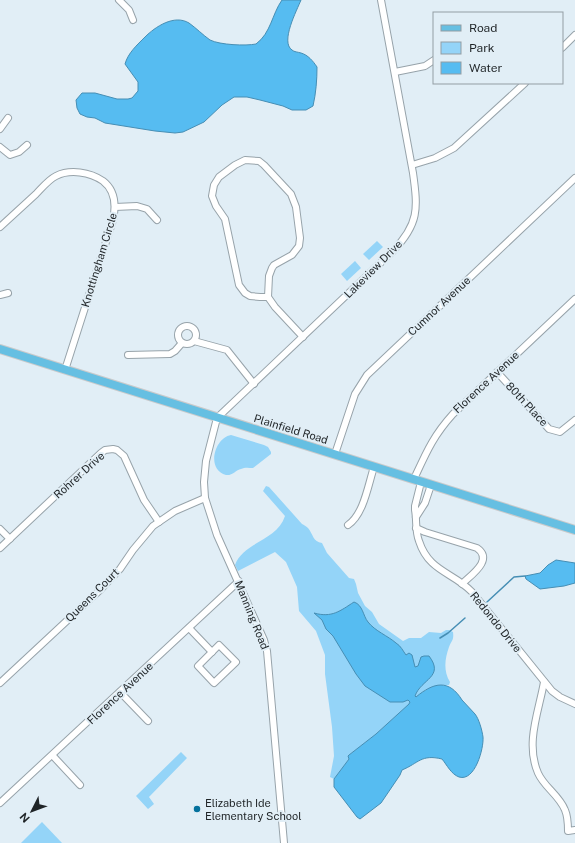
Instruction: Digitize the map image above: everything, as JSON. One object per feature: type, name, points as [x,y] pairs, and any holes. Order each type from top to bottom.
[{"type":"main road","name":"Plainfield Road","points":[[0,349],[575,530]]},
{"type":"street","points":[[119,0],[129,10],[133,20]]},
{"type":"street","name":"Lakeview Drive","points":[[217,418],[393,251],[410,230],[414,219],[416,201],[412,165],[381,0]]},
{"type":"street","points":[[563,47],[575,35]]},
{"type":"street","points":[[395,72],[425,66],[433,61]]},
{"type":"street","points":[[412,165],[435,158],[454,148],[523,84]]},
{"type":"street","points":[[0,128],[8,118]]},
{"type":"street","points":[[0,147],[10,155],[18,152],[27,144]]},
{"type":"street","points":[[268,297],[250,296],[239,285],[225,219],[212,196],[214,185],[219,177],[235,165],[245,160],[259,161],[264,165],[291,194],[296,207],[300,238],[299,246],[292,255],[272,268],[269,276],[268,297],[275,307],[303,337]]},
{"type":"street","name":"Knottingham Circle","points":[[0,227],[50,180],[64,174],[75,172],[101,180],[111,190],[114,197],[115,207],[113,220],[65,370]]},
{"type":"street","name":"Cumnor Avenue","points":[[335,454],[355,394],[367,375],[575,178]]},
{"type":"street","points":[[115,207],[137,206],[147,209],[157,220]]},
{"type":"street","points":[[0,295],[8,293]]},
{"type":"street","name":"Florence Avenue","points":[[418,480],[430,443],[443,424],[575,299]]},
{"type":"street","points":[[194,341],[196,338],[196,331],[192,327],[186,325],[180,328],[177,333],[178,338],[182,343],[188,344],[194,341],[227,350],[254,384]]},
{"type":"street","points":[[128,355],[170,354],[182,343]]},
{"type":"street","name":"80th Place","points":[[497,372],[549,429],[560,432],[575,420]]},
{"type":"street","name":"Manning Road","points":[[217,418],[206,461],[204,482],[205,498],[217,535],[239,581],[268,651],[284,843]]},
{"type":"street","name":"Rohrer Drive","points":[[0,548],[101,453],[109,449],[117,450],[124,456],[144,500],[159,522]]},
{"type":"street","points":[[348,525],[354,521],[360,512],[374,467]]},
{"type":"street","name":"Redondo Drive","points":[[418,480],[415,506],[416,528],[422,550],[429,561],[439,570],[472,592],[552,691],[560,697],[575,704]]},
{"type":"street","points":[[416,517],[425,503],[431,485]]},
{"type":"street","name":"Queens Court","points":[[0,683],[101,589],[120,569],[133,550],[159,522],[183,506],[205,498]]},
{"type":"street","points":[[416,528],[477,548],[481,552],[484,559],[462,584]]},
{"type":"street","points":[[0,529],[10,540]]},
{"type":"street","name":"Florence Avenue","points":[[0,803],[53,756],[239,581]]},
{"type":"street","points":[[189,628],[212,652]]},
{"type":"street","points":[[219,645],[236,662],[214,683],[198,666],[212,652],[219,645]]},
{"type":"street","points":[[544,682],[537,709],[532,747],[538,773],[565,809],[572,831]]},
{"type":"street","points":[[120,692],[148,721]]},
{"type":"street","points":[[53,756],[80,784]]},
{"type":"green space","points":[[377,241],[383,247],[369,260],[363,254]]},
{"type":"green space","points":[[355,261],[361,268],[347,281],[341,274]]},
{"type":"green space","points":[[231,435],[264,445],[268,447],[271,454],[253,468],[242,468],[230,475],[226,475],[220,472],[214,461],[220,442],[225,437]]},
{"type":"green space","points":[[266,486],[269,487],[302,524],[308,528],[315,539],[322,543],[327,553],[349,578],[354,579],[358,593],[365,606],[372,612],[379,624],[403,641],[409,638],[421,638],[429,632],[441,633],[449,630],[453,632],[453,638],[446,656],[446,673],[450,682],[449,685],[434,686],[425,690],[376,734],[349,755],[349,759],[334,779],[330,777],[334,756],[325,674],[325,655],[316,631],[299,611],[297,587],[286,562],[275,552],[238,571],[235,565],[239,557],[245,551],[275,531],[285,516],[263,491]]},
{"type":"green space","points":[[181,752],[187,758],[149,797],[154,804],[148,809],[136,796]]},
{"type":"green space","points":[[42,822],[62,843],[21,843]]},
{"type":"water","points":[[282,0],[301,0],[290,26],[288,40],[289,46],[293,51],[304,54],[312,60],[317,67],[313,106],[306,110],[292,110],[283,106],[247,97],[234,97],[222,105],[204,122],[183,132],[175,133],[105,123],[95,118],[80,114],[77,108],[76,100],[82,93],[95,93],[117,99],[132,98],[138,91],[138,82],[125,64],[126,60],[139,43],[159,26],[171,21],[183,21],[189,23],[214,42],[233,45],[256,44],[261,40],[268,29]]},
{"type":"water","points":[[556,560],[575,563],[575,583],[540,589],[526,579],[525,576],[540,573]]},
{"type":"water","points":[[354,602],[357,603],[366,620],[371,625],[398,644],[406,655],[409,653],[412,655],[415,667],[418,666],[421,657],[429,656],[433,663],[433,673],[418,690],[415,696],[416,697],[429,688],[435,686],[441,685],[452,689],[476,716],[483,737],[480,756],[470,774],[465,777],[456,776],[451,772],[442,759],[425,758],[420,760],[402,770],[381,803],[360,819],[334,787],[334,779],[349,759],[348,756],[376,734],[410,702],[408,700],[403,702],[390,702],[365,686],[333,636],[326,629],[322,620],[314,613],[326,615],[336,613]]},
{"type":"waterway","points":[[487,602],[514,577],[525,576]]},
{"type":"waterway","points":[[440,638],[465,618]]},
{"type":"place","name":"Elizabeth Ide Elementary School","points":[[197,809]]}]
